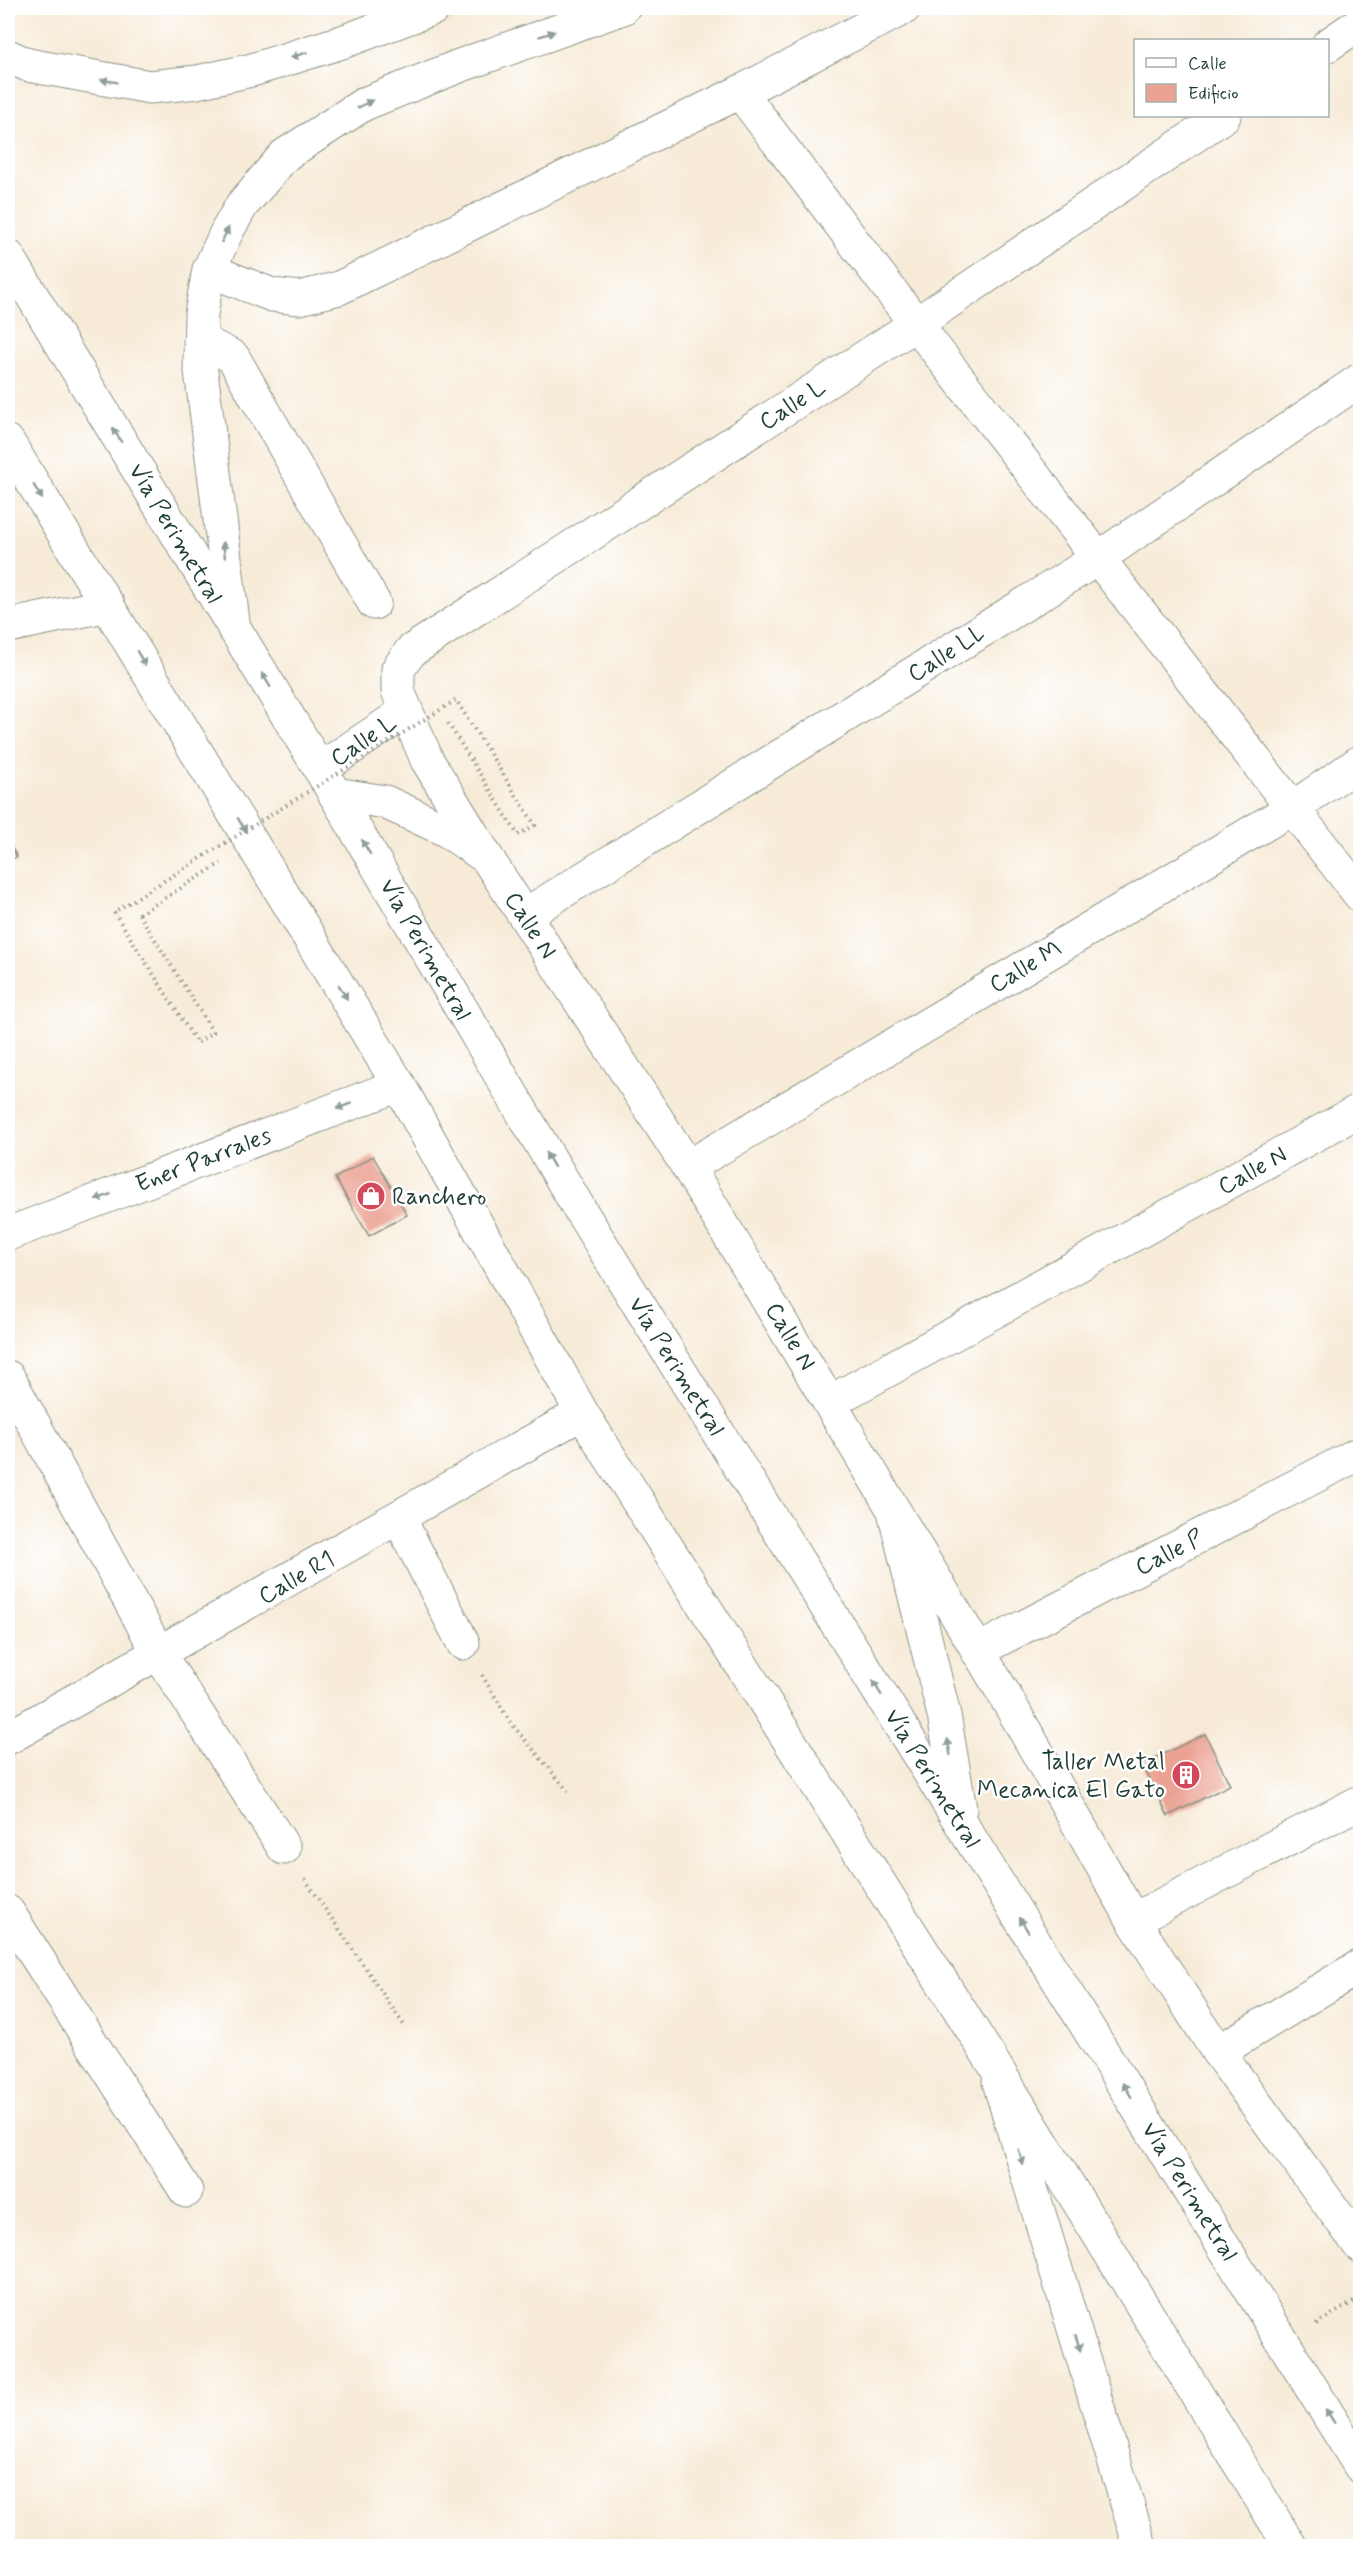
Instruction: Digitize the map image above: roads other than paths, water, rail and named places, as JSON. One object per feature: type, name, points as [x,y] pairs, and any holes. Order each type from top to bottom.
[{"type":"main road","points":[[345,40],[395,8]]},
{"type":"main road","points":[[8,56],[28,65],[150,87],[197,82],[252,70],[434,8]]},
{"type":"main road","points":[[234,629],[200,363],[200,340],[201,314],[209,270],[226,231],[242,205],[285,155],[364,104],[459,66],[623,8]]},
{"type":"main road","points":[[209,270],[272,295],[300,298],[339,288],[740,92],[904,8]]},
{"type":"main road","points":[[1329,44],[1360,23]]},
{"type":"main road","points":[[740,92],[1097,559],[1360,895]]},
{"type":"main road","name":"Calle L","points":[[427,760],[398,691],[398,669],[411,651],[916,324],[1223,117]]},
{"type":"main road","name":"Vía Perimetral","points":[[8,256],[328,782],[580,1210],[1360,2466]]},
{"type":"main road","points":[[200,340],[233,357],[374,603]]},
{"type":"main road","name":"Calle LL","points":[[525,915],[1097,559],[1360,380]]},
{"type":"main road","points":[[8,442],[399,1085],[582,1413],[992,2061],[1290,2547]]},
{"type":"main road","points":[[8,626],[108,605]]},
{"type":"main road","name":"Calle L","points":[[328,782],[405,711]]},
{"type":"main road","name":"Calle N","points":[[427,760],[487,858],[688,1167],[831,1402],[1360,1110]]},
{"type":"main road","name":"Calle M","points":[[688,1167],[1291,809],[1360,762]]},
{"type":"main road","points":[[328,782],[385,802],[446,830],[487,858]]},
{"type":"main road","name":"Ener Parrales","points":[[8,1234],[399,1085]]},
{"type":"main road","points":[[8,1377],[159,1654],[284,1848]]},
{"type":"main road","points":[[831,1402],[1133,1920],[1218,2052],[1360,2246]]},
{"type":"main road","name":"Calle R1","points":[[8,1738],[582,1413]]},
{"type":"main road","name":"Calle P","points":[[977,1651],[1360,1452]]},
{"type":"main road","points":[[895,1515],[944,1715],[962,1825]]},
{"type":"main road","points":[[399,1518],[463,1643]]},
{"type":"main road","points":[[1133,1920],[1360,1802]]},
{"type":"main road","points":[[8,1912],[186,2191]]},
{"type":"main road","points":[[1218,2052],[1360,1966]]},
{"type":"main road","points":[[992,2061],[1139,2543]]},
{"type":"place","name":"Ranchero","points":[[371,1196]]},
{"type":"place","name":"Taller Metal Mecanica El Gato","points":[[1186,1775]]}]
